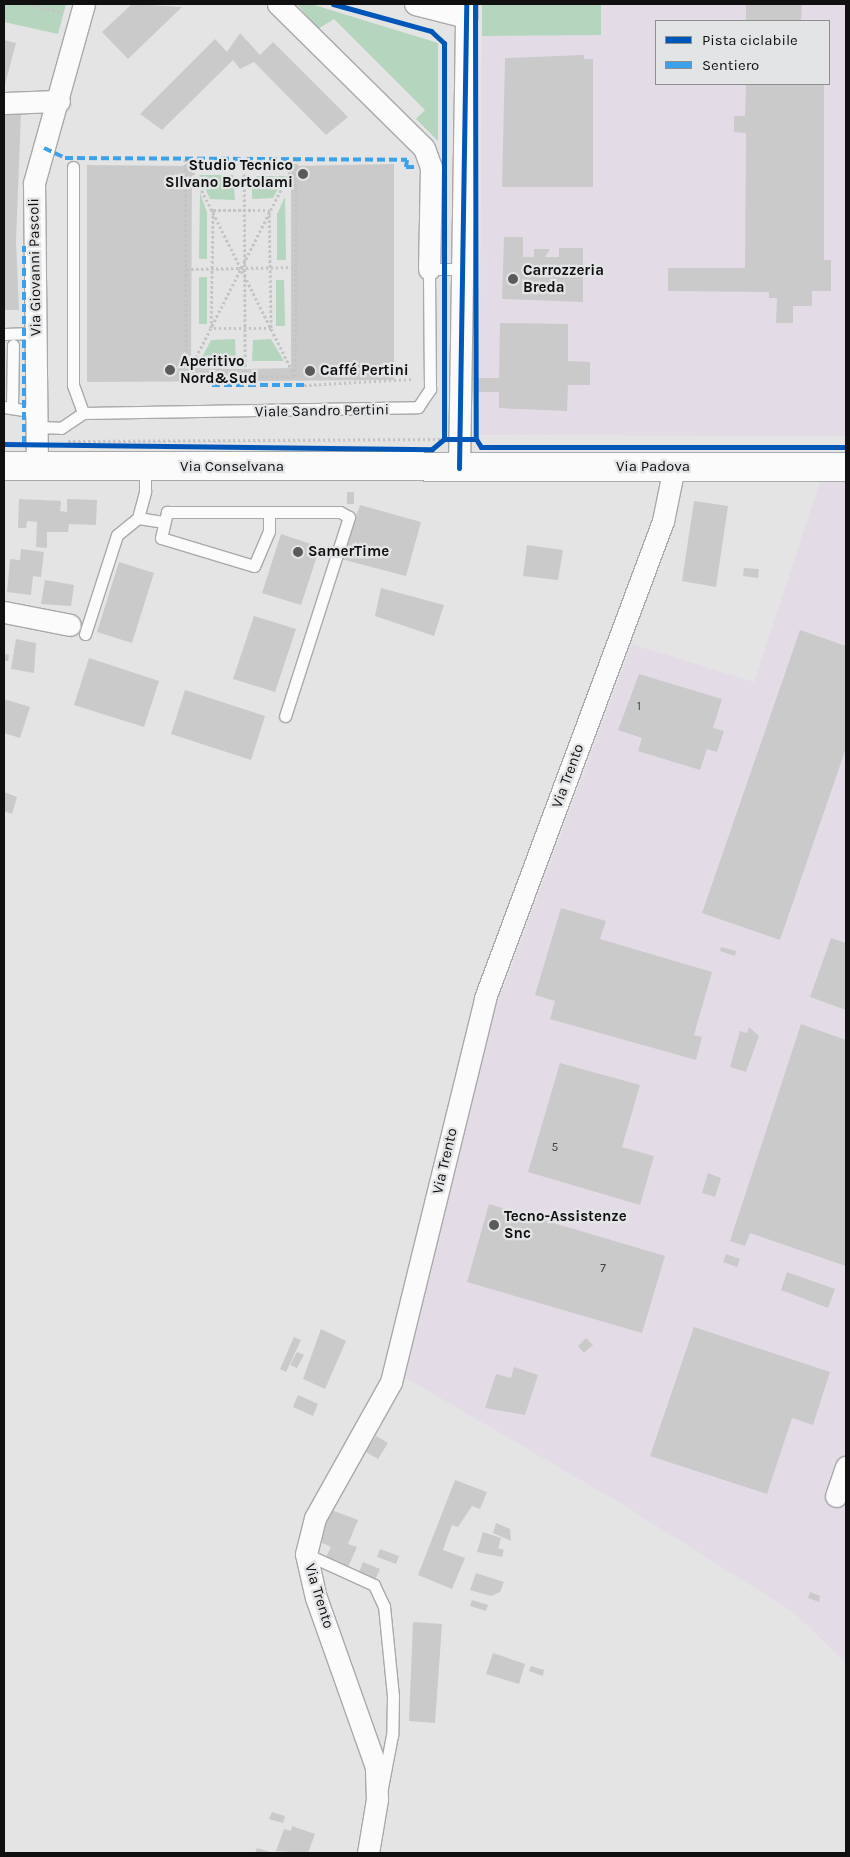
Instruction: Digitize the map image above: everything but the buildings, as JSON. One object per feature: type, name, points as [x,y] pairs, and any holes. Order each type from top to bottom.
[{"type":"main road","name":"Via Conselvana","points":[[4,466],[459,468]]},
{"type":"main road","name":"Via Padova","points":[[459,468],[846,466]]},
{"type":"street","name":"Viale Sandro Pertini","points":[[280,4],[424,148],[431,167],[429,269]]},
{"type":"street","points":[[415,4],[466,10],[462,269],[450,437],[459,468]]},
{"type":"street","name":"Via Giovanni Pascoli","points":[[37,466],[33,416],[34,183],[59,101],[75,9]]},
{"type":"street","points":[[4,102],[59,101]]},
{"type":"street","name":"Via Trento","points":[[368,1853],[377,1799],[376,1767],[316,1598],[306,1554],[315,1518],[391,1382],[485,998],[663,521],[674,467]]},
{"type":"street","points":[[4,612],[78,629]]},
{"type":"street","points":[[836,1496],[846,1467]]},
{"type":"lane","points":[[13,344],[8,407],[61,428],[83,413],[74,385],[73,167]]},
{"type":"lane","points":[[429,269],[462,269]]},
{"type":"lane","name":"Viale Sandro Pertini","points":[[83,413],[418,407],[430,389],[429,269]]},
{"type":"lane","points":[[4,334],[33,333]]},
{"type":"lane","points":[[78,629],[117,535],[138,518],[145,491],[145,466]]},
{"type":"lane","points":[[269,513],[269,531],[254,566],[161,538],[163,522],[167,512],[340,512],[349,517],[285,716]]},
{"type":"lane","points":[[138,518],[163,522]]},
{"type":"lane","points":[[306,1554],[374,1585],[384,1606],[392,1670],[392,1735],[386,1778],[377,1799]]},
{"type":"path","points":[[28,4],[75,9]]},
{"type":"path","points":[[186,378],[186,159],[214,210],[295,376]]},
{"type":"path","points":[[244,159],[241,267],[245,377]]},
{"type":"path","points":[[186,378],[269,210],[296,160],[295,376]]},
{"type":"path","points":[[214,210],[269,210]]},
{"type":"path","points":[[211,328],[214,210]]},
{"type":"path","points":[[269,210],[271,328]]},
{"type":"path","points":[[186,269],[295,268]]},
{"type":"path","points":[[211,328],[271,328]]},
{"type":"path","points":[[186,378],[295,376]]},
{"type":"path","points":[[304,385],[412,379]]},
{"type":"path","points":[[63,441],[450,437]]},
{"type":"path","points":[[439,447],[450,437]]},
{"type":"path","points":[[64,448],[213,449]]},
{"type":"shaded area","points":[[601,4],[846,4],[846,436],[479,435],[482,36],[601,35]]},
{"type":"shaded area","points":[[846,481],[846,1663],[793,1612],[615,1500],[404,1377],[494,1013],[632,644],[754,682],[820,482]]},
{"type":"green space","points":[[4,4],[66,4],[58,34],[4,22]]},
{"type":"green space","points":[[297,4],[311,4],[438,43],[438,141],[416,119],[425,110],[334,19],[318,29]]},
{"type":"green space","points":[[482,4],[601,4],[601,35],[482,36]]},
{"type":"green space","points":[[199,175],[233,175],[235,200],[210,199]]},
{"type":"green space","points":[[257,176],[285,176],[273,198],[252,199],[252,182]]},
{"type":"green space","points":[[200,193],[207,212],[207,259],[199,259]]},
{"type":"green space","points":[[285,197],[286,260],[277,260],[277,214]]},
{"type":"green space","points":[[199,277],[207,277],[207,324],[199,324]]},
{"type":"green space","points":[[276,280],[284,280],[285,326],[276,326]]},
{"type":"green space","points":[[235,339],[236,363],[199,363],[211,340]]},
{"type":"green space","points":[[271,339],[284,361],[252,361],[253,340]]},
{"type":"marked path","points":[[44,148],[65,158],[407,160],[406,167],[414,167]]},
{"type":"marked path","points":[[24,246],[24,444]]},
{"type":"marked path","points":[[212,377],[212,385],[304,385]]},
{"type":"cycle path","points":[[333,4],[431,31],[444,43],[444,439]]},
{"type":"cycle path","points":[[459,468],[466,4]]},
{"type":"cycle path","points":[[475,4],[476,439],[481,447],[846,447]]},
{"type":"cycle path","points":[[4,444],[432,449],[444,439],[476,439]]},
{"type":"place","name":"Studio Tecnico SIlvano Bortolami","points":[[303,174]]},
{"type":"place","name":"Carrozzeria Breda","points":[[513,279]]},
{"type":"place","name":"Aperitivo Nord&Sud","points":[[170,370]]},
{"type":"place","name":"Caffé Pertini","points":[[310,371]]},
{"type":"place","name":"SamerTime","points":[[298,552]]},
{"type":"place","name":"Tecno-Assistenze Snc","points":[[494,1225]]}]
